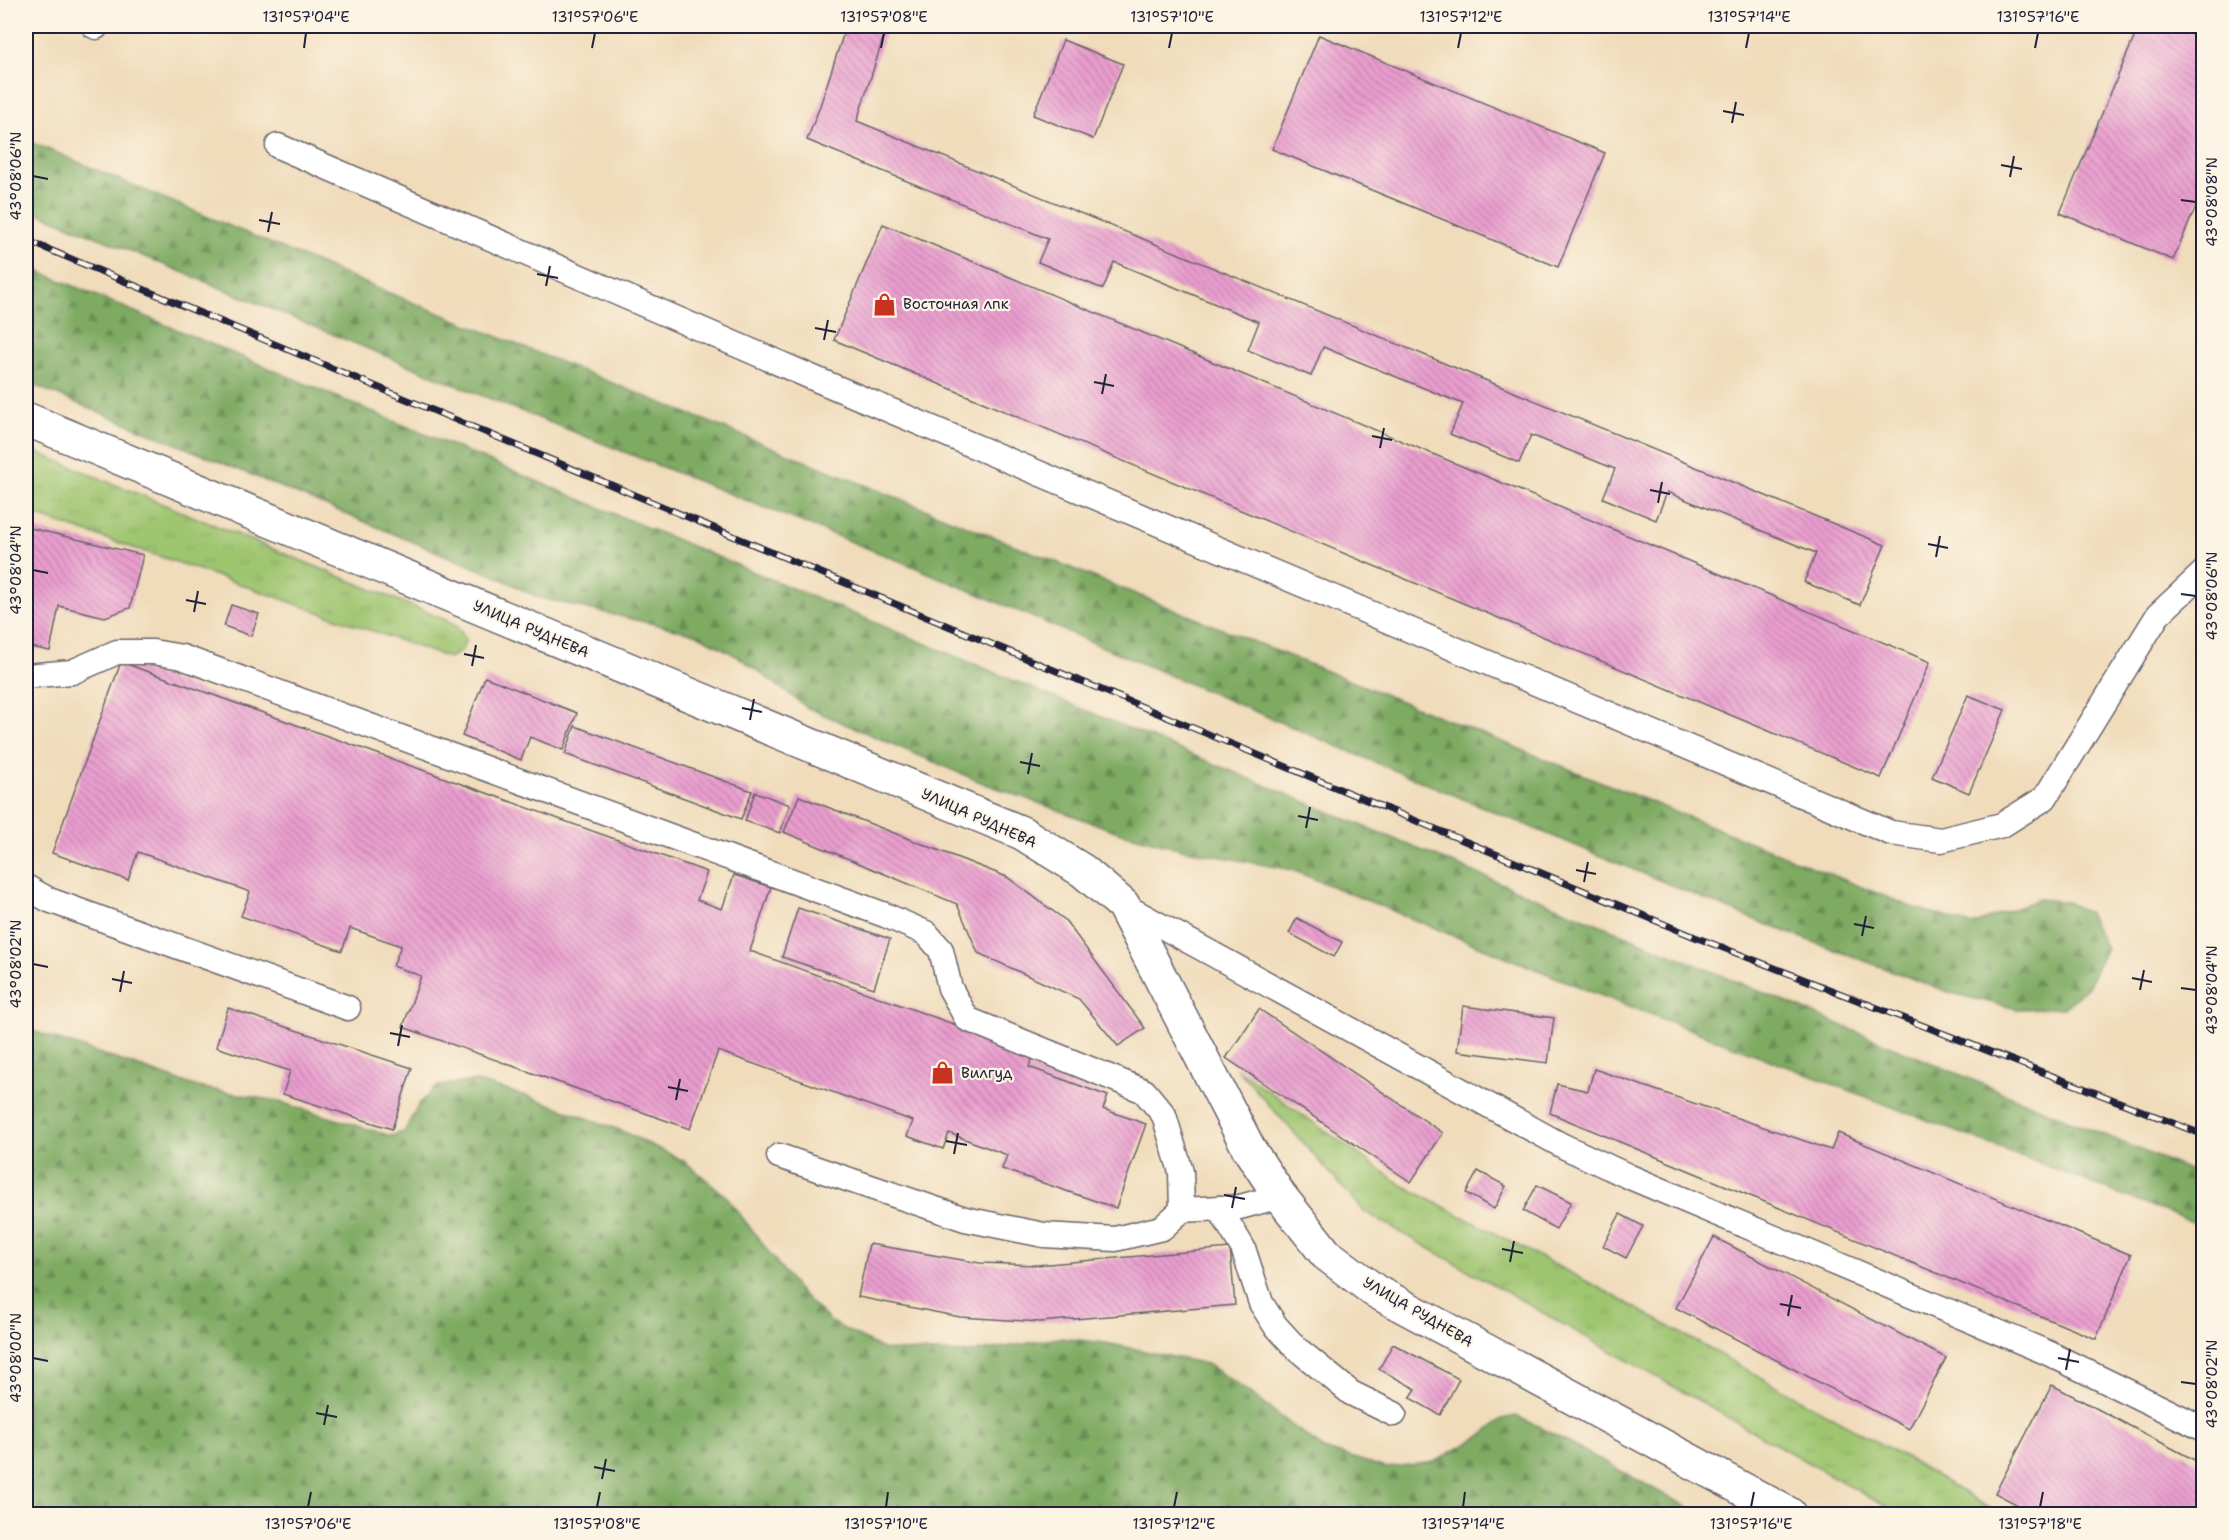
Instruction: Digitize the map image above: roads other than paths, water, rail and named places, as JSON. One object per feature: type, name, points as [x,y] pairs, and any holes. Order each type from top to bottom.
[{"type":"street","name":"УЛИЦА РУДНЕВА","points":[[26,419],[1022,833],[1083,871],[1123,905],[1249,1149],[1280,1196],[1326,1254],[1375,1291],[1789,1515]]},
{"type":"lane","points":[[278,146],[818,380],[1891,833],[1941,840],[2001,825],[2045,798],[2158,615],[2204,572]]},
{"type":"lane","points":[[26,676],[72,672],[117,652],[153,652],[182,657],[885,915],[926,933],[941,950],[950,988],[968,1019],[1144,1091],[1164,1115],[1181,1172],[1182,1210]]},
{"type":"lane","points":[[26,887],[50,900],[348,1008]]},
{"type":"lane","points":[[1123,905],[1563,1146],[1630,1177],[2048,1353],[2204,1429]]},
{"type":"lane","points":[[779,1156],[964,1219],[1044,1235],[1115,1239],[1162,1228],[1182,1210],[1239,1207],[1280,1196]]},
{"type":"lane","points":[[1219,1208],[1244,1248],[1261,1303],[1275,1325],[1296,1348],[1351,1393],[1395,1414]]},
{"type":"railway","points":[[26,240],[1695,937],[2204,1135]]},
{"type":"place","name":"Восточная лпк","points":[[885,304]]},
{"type":"place","name":"Вилгуд","points":[[943,1073]]}]
